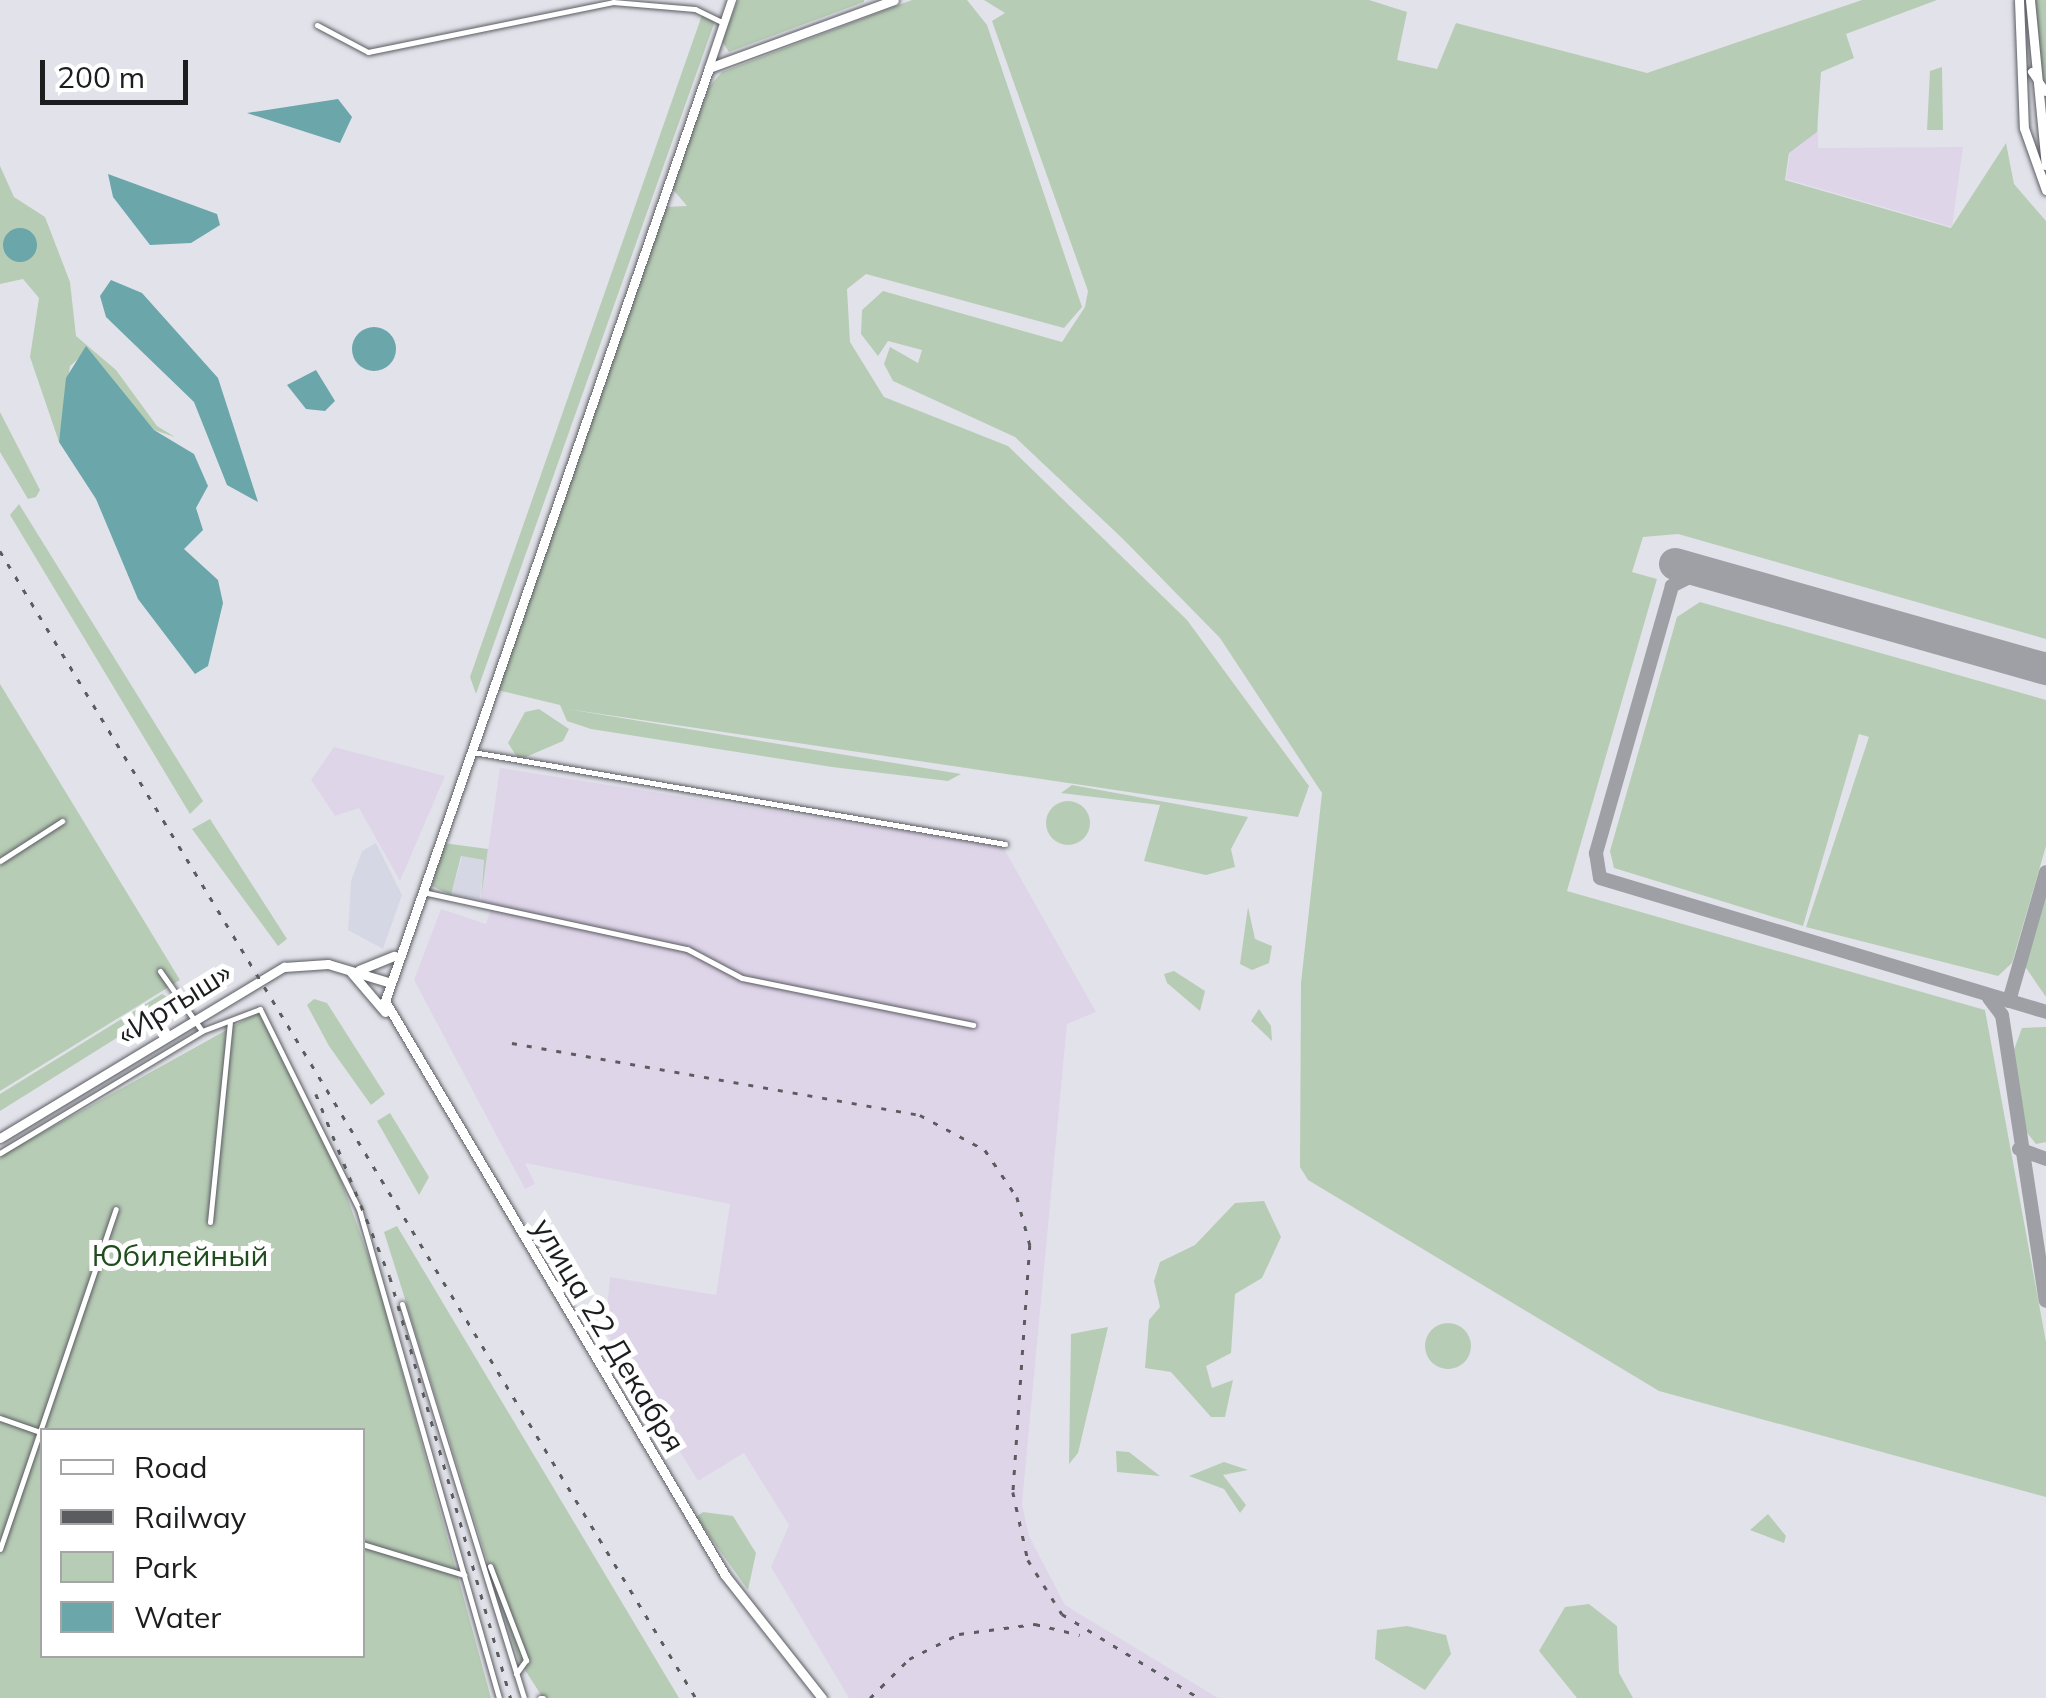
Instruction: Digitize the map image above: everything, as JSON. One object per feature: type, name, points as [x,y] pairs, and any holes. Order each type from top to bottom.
[{"type":"main road","points":[[387,1014],[388,982],[398,950],[732,0]]},
{"type":"main road","points":[[709,68],[894,0]]},
{"type":"main road","points":[[2019,0],[2024,128],[2046,190]]},
{"type":"main road","points":[[2030,0],[2032,72],[2046,165]]},
{"type":"main road","points":[[2032,72],[2046,92]]},
{"type":"main road","points":[[345,968],[372,970],[398,950]]},
{"type":"main road","name":"«Иртыш»","points":[[0,1138],[284,968],[345,968],[388,982]]},
{"type":"main road","name":"улица 22 Декабря","points":[[345,968],[387,1014],[724,1575],[822,1698]]},
{"type":"street","points":[[317,25],[368,52],[634,0],[724,23]]},
{"type":"street","points":[[470,752],[1005,844]]},
{"type":"street","points":[[0,860],[62,821]]},
{"type":"street","points":[[420,892],[687,950],[742,978],[974,1026]]},
{"type":"street","points":[[160,971],[202,1031]]},
{"type":"street","points":[[0,1153],[202,1031],[260,1010],[330,1136],[382,1278],[499,1698]]},
{"type":"street","points":[[210,1222],[230,1023]]},
{"type":"street","points":[[43,1428],[116,1209]]},
{"type":"street","points":[[402,1304],[524,1698]]},
{"type":"street","points":[[0,1418],[40,1431]]},
{"type":"street","points":[[0,1549],[40,1438]]},
{"type":"street","points":[[365,1545],[465,1575]]},
{"type":"street","points":[[490,1566],[526,1660],[516,1674]]},
{"type":"shaded area","points":[[1795,119],[1818,122],[1818,148],[1963,147],[1952,227],[1786,179]]},
{"type":"shaded area","points":[[334,747],[445,776],[400,881],[359,808],[335,816],[311,780]]},
{"type":"shaded area","points":[[500,768],[1003,847],[1096,1012],[1067,1024],[1022,1504],[1029,1536],[1065,1605],[1218,1698],[849,1698],[771,1567],[789,1525],[744,1453],[698,1481],[605,1331],[610,1277],[716,1295],[730,1204],[525,1163],[535,1184],[525,1189],[414,980],[441,909],[486,924],[491,909],[480,905]]},
{"type":"shaded area","points":[[376,843],[402,895],[383,949],[348,930],[351,881],[362,851]]},
{"type":"shaded area","points":[[462,856],[484,860],[480,899],[451,895]]},
{"type":"green space","points":[[738,0],[864,2],[729,52],[722,41]]},
{"type":"green space","points":[[912,0],[967,0],[987,25],[1082,307],[1064,328],[866,274],[847,289],[850,342],[884,397],[1008,446],[1187,620],[1309,786],[1298,817],[567,709],[961,774],[948,781],[832,767],[591,729],[567,721],[560,705],[497,690],[665,207],[687,206],[671,187],[709,87],[722,72]]},
{"type":"green space","points":[[984,0],[1369,0],[1407,12],[1397,60],[1437,69],[1456,23],[1647,73],[1862,0],[1937,0],[1846,34],[1854,58],[1821,72],[1817,132],[1789,153],[1785,180],[1951,228],[2006,143],[2014,184],[2046,221],[2046,639],[1678,534],[1643,537],[1632,572],[1657,579],[1567,891],[1985,1010],[2046,1342],[2046,1497],[1659,1391],[1308,1180],[1300,1167],[1301,983],[1322,793],[1220,638],[1123,539],[1015,437],[893,381],[884,364],[890,347],[918,363],[922,350],[888,341],[878,356],[861,334],[862,310],[883,291],[1062,342],[1085,307],[1088,291],[992,21],[1005,13]]},
{"type":"green space","points":[[2034,0],[2046,0],[2046,87],[2037,69]]},
{"type":"green space","points":[[702,15],[715,21],[476,694],[470,677]]},
{"type":"green space","points":[[1942,67],[1943,130],[1927,130],[1930,71]]},
{"type":"green space","points":[[0,166],[14,197],[45,217],[70,282],[76,336],[116,370],[157,426],[175,437],[154,430],[87,351],[70,366],[59,442],[30,357],[39,298],[23,279],[0,284]]},
{"type":"green space","points":[[0,412],[40,490],[36,497],[28,499],[0,452]]},
{"type":"green space","points":[[19,504],[203,801],[190,814],[10,515]]},
{"type":"green space","points":[[1700,602],[2046,700],[2046,846],[2012,963],[1998,976],[1806,927],[1869,737],[1859,734],[1803,926],[1614,868],[1610,851],[1677,617]]},
{"type":"green space","points":[[0,684],[180,980],[0,1091]]},
{"type":"green space","points":[[539,709],[569,729],[563,741],[519,760],[508,743],[525,712]]},
{"type":"green space","points":[[1072,785],[1248,817],[1231,849],[1235,867],[1206,875],[1144,861],[1160,805],[1061,793]]},
{"type":"green space","points":[[1068,801],[1084,807],[1090,823],[1084,839],[1068,845],[1052,839],[1046,823],[1052,807]]},
{"type":"green space","points":[[210,819],[287,939],[278,946],[192,829]]},
{"type":"green space","points":[[443,843],[488,849],[481,899],[484,860],[461,856],[451,895],[432,886]]},
{"type":"green space","points":[[2046,888],[2046,997],[2024,965]]},
{"type":"green space","points":[[1248,907],[1255,939],[1272,946],[1269,963],[1252,970],[1240,964]]},
{"type":"green space","points":[[1174,971],[1205,991],[1200,1011],[1167,983],[1164,974]]},
{"type":"green space","points":[[162,994],[171,999],[163,1009],[0,1111],[0,1094]]},
{"type":"green space","points":[[314,999],[327,1003],[385,1094],[371,1105],[329,1046],[307,1005]]},
{"type":"green space","points":[[1259,1009],[1271,1026],[1272,1041],[1251,1021]]},
{"type":"green space","name":"Юбилейный","points":[[259,1012],[321,1125],[377,1280],[491,1698],[0,1698],[0,1156]]},
{"type":"green space","points":[[2046,1027],[2046,1142],[2036,1144],[2020,1124],[2009,1063],[2022,1028]]},
{"type":"green space","points":[[390,1113],[429,1177],[419,1195],[377,1121]]},
{"type":"green space","points":[[1264,1201],[1281,1237],[1262,1278],[1235,1294],[1231,1353],[1206,1366],[1212,1388],[1233,1380],[1225,1417],[1211,1417],[1171,1372],[1145,1368],[1149,1320],[1160,1307],[1154,1281],[1160,1262],[1195,1245],[1235,1203]]},
{"type":"green space","points":[[397,1226],[679,1698],[543,1698],[518,1659],[384,1232]]},
{"type":"green space","points":[[1448,1323],[1464,1330],[1471,1346],[1464,1362],[1448,1369],[1432,1362],[1425,1346],[1432,1330]]},
{"type":"green space","points":[[1108,1327],[1078,1453],[1069,1464],[1071,1334]]},
{"type":"green space","points":[[1116,1451],[1129,1452],[1160,1476],[1117,1472]]},
{"type":"green space","points":[[1224,1462],[1248,1470],[1223,1475],[1246,1505],[1240,1513],[1224,1489],[1189,1476]]},
{"type":"green space","points":[[703,1512],[733,1516],[756,1553],[748,1590],[696,1517]]},
{"type":"green space","points":[[1768,1514],[1786,1536],[1784,1543],[1750,1530]]},
{"type":"green space","points":[[1589,1604],[1617,1626],[1619,1673],[1633,1698],[1577,1698],[1539,1651],[1565,1607]]},
{"type":"green space","points":[[1407,1626],[1446,1635],[1451,1654],[1425,1690],[1375,1659],[1377,1630]]},
{"type":"water","points":[[338,99],[352,117],[340,143],[247,113]]},
{"type":"water","points":[[108,174],[217,214],[220,225],[191,243],[150,245],[113,197]]},
{"type":"water","points":[[20,228],[32,233],[37,245],[32,257],[20,262],[8,257],[3,245],[8,233]]},
{"type":"water","points":[[111,280],[142,293],[218,378],[258,502],[227,485],[194,402],[106,317],[100,296]]},
{"type":"water","points":[[374,327],[390,333],[396,349],[390,365],[374,371],[358,365],[352,349],[358,333]]},
{"type":"water","points":[[86,346],[154,430],[194,454],[208,486],[196,508],[203,530],[184,549],[218,580],[223,603],[208,666],[195,674],[138,599],[96,499],[59,442],[66,378]]},
{"type":"water","points":[[316,370],[335,401],[325,411],[306,409],[287,385]]},
{"type":"taxiway","points":[[1701,571],[1672,586],[1596,853],[1600,878],[2046,1012]]},
{"type":"taxiway","points":[[2009,1001],[2046,872]]},
{"type":"taxiway","points":[[1989,998],[2002,1015],[2046,1301]]},
{"type":"taxiway","points":[[2019,1149],[2046,1159]]},
{"type":"runway","points":[[1675,564],[2046,669]]},
{"type":"railway","points":[[0,551],[696,1698]]},
{"type":"railway","points":[[512,1043],[920,1115],[985,1150],[1017,1197],[1030,1245],[1013,1492],[1028,1560],[1062,1614],[1199,1698]]},
{"type":"railway","points":[[316,1094],[390,1277],[511,1698]]},
{"type":"railway","points":[[870,1698],[909,1659],[959,1634],[1035,1624],[1080,1635]]}]
